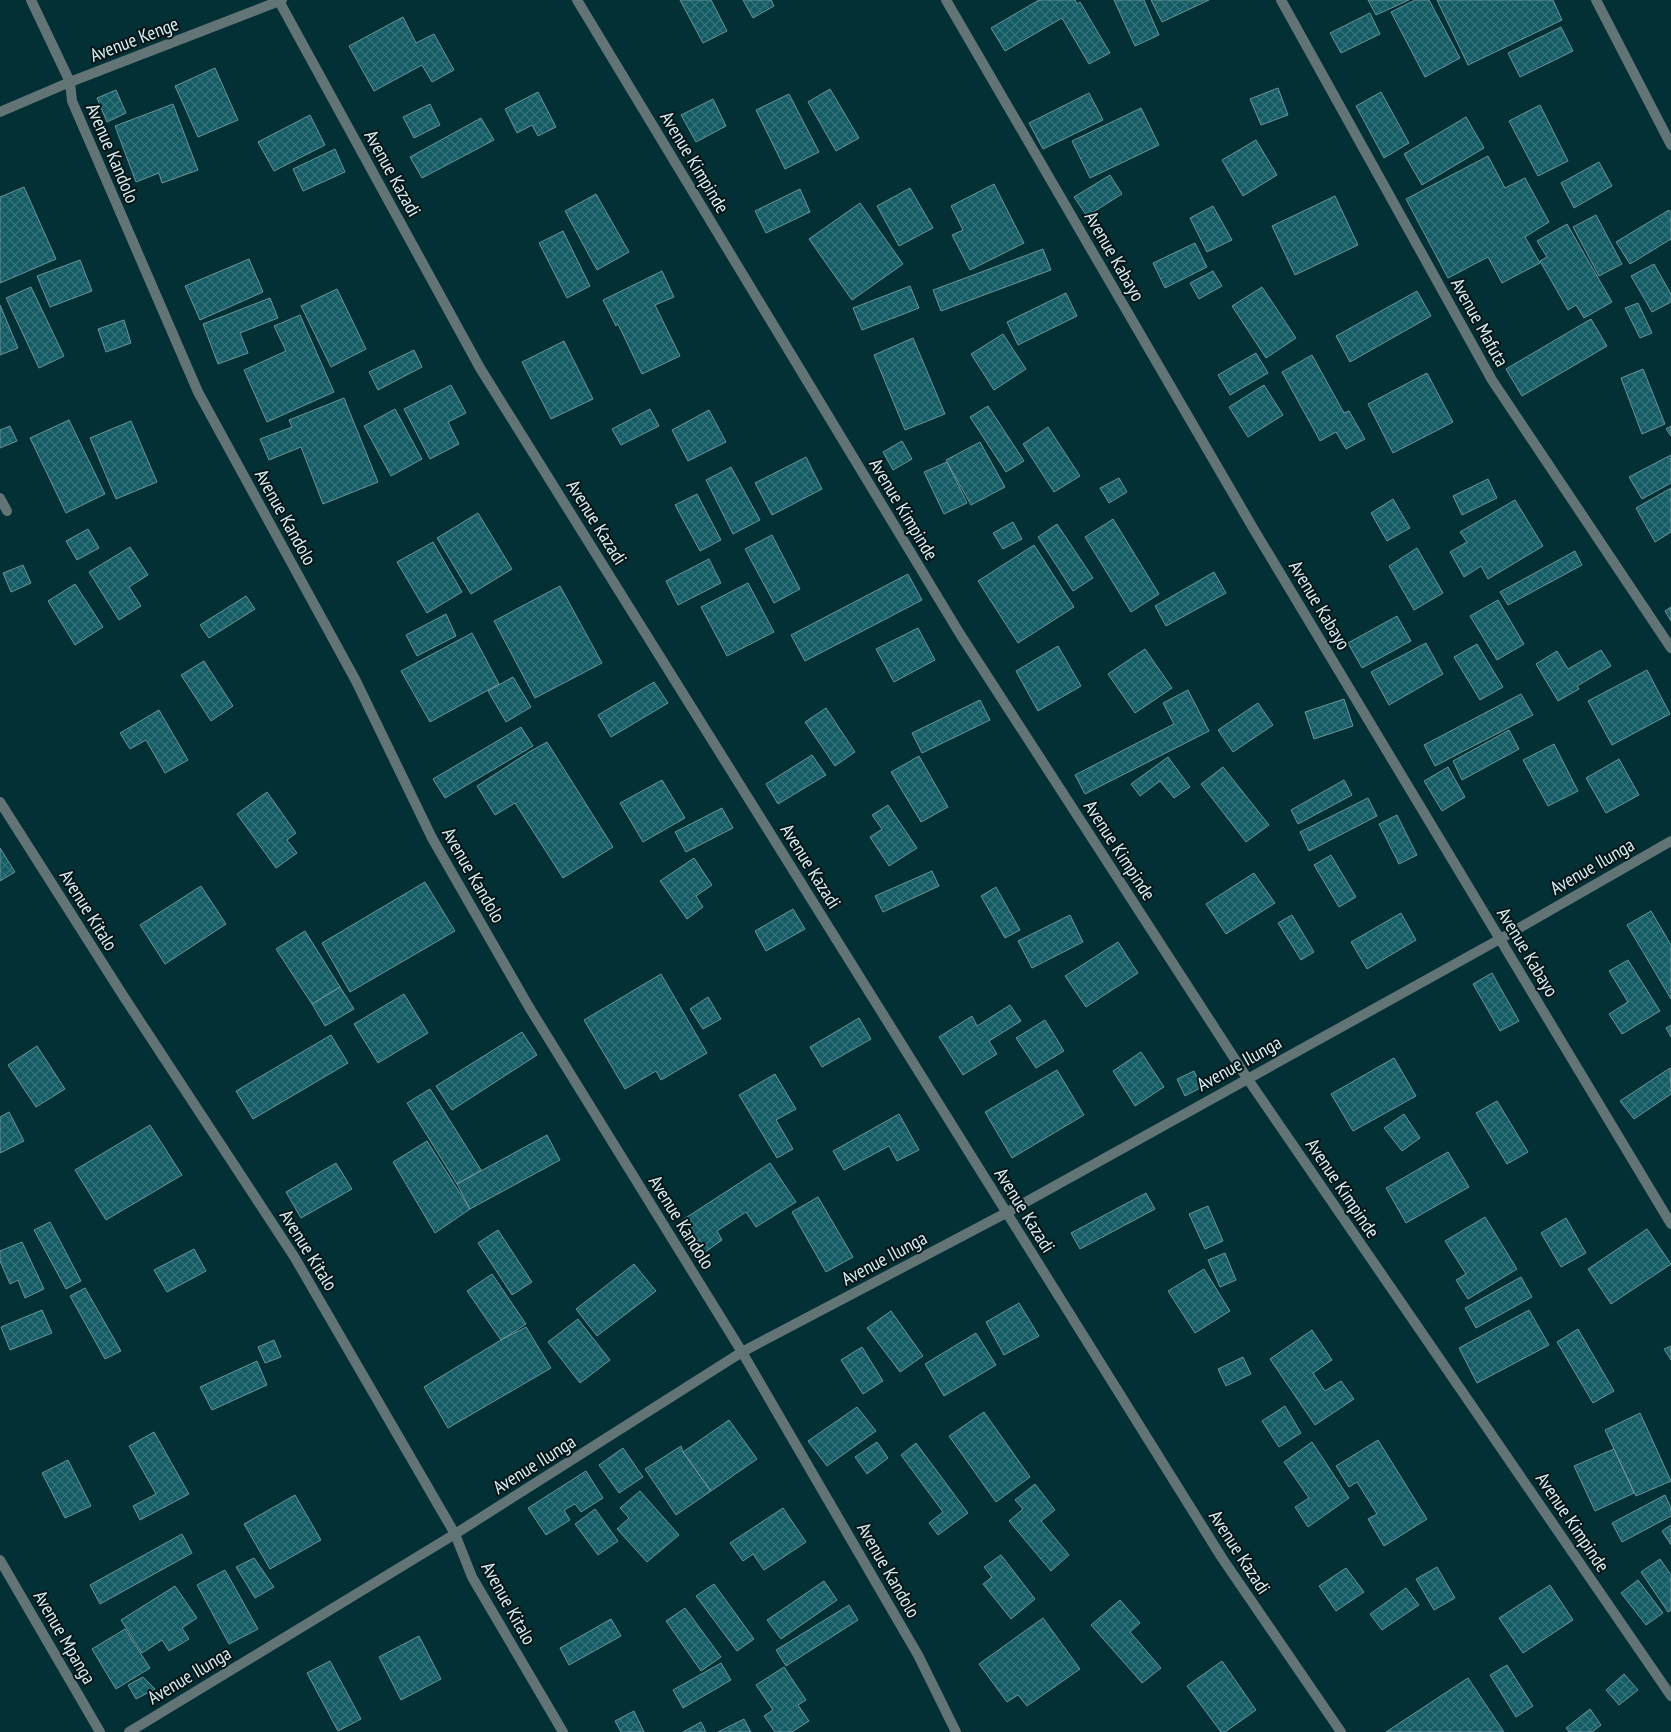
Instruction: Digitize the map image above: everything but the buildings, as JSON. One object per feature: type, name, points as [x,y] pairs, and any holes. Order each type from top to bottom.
[{"type":"street","name":"Avenue Kandolo","points":[[31,0],[70,82],[72,101],[198,392],[356,681],[432,838],[529,1007],[742,1352],[918,1655],[956,1732]]},
{"type":"street","name":"Avenue Kimpinde","points":[[577,0],[960,634],[1247,1078],[1671,1696]]},
{"type":"street","name":"Avenue Kabayo","points":[[946,0],[1253,528],[1671,1224]]},
{"type":"street","name":"Avenue Mafuta","points":[[1281,0],[1492,380],[1671,648]]},
{"type":"street","points":[[1596,0],[1671,145]]},
{"type":"street","name":"Avenue Kenge","points":[[0,112],[70,82],[280,1]]},
{"type":"street","name":"Avenue Kazadi","points":[[280,1],[480,368],[1222,1558],[1341,1732]]},
{"type":"street","points":[[0,498],[7,511]]},
{"type":"street","name":"Avenue Kitalo","points":[[0,802],[124,997],[295,1258],[455,1534],[472,1577],[563,1732]]},
{"type":"street","name":"Avenue Ilunga","points":[[129,1732],[455,1534],[742,1352],[1006,1213],[1500,939],[1671,841]]},
{"type":"street","name":"Avenue Mpanga","points":[[0,1560],[100,1732]]}]
